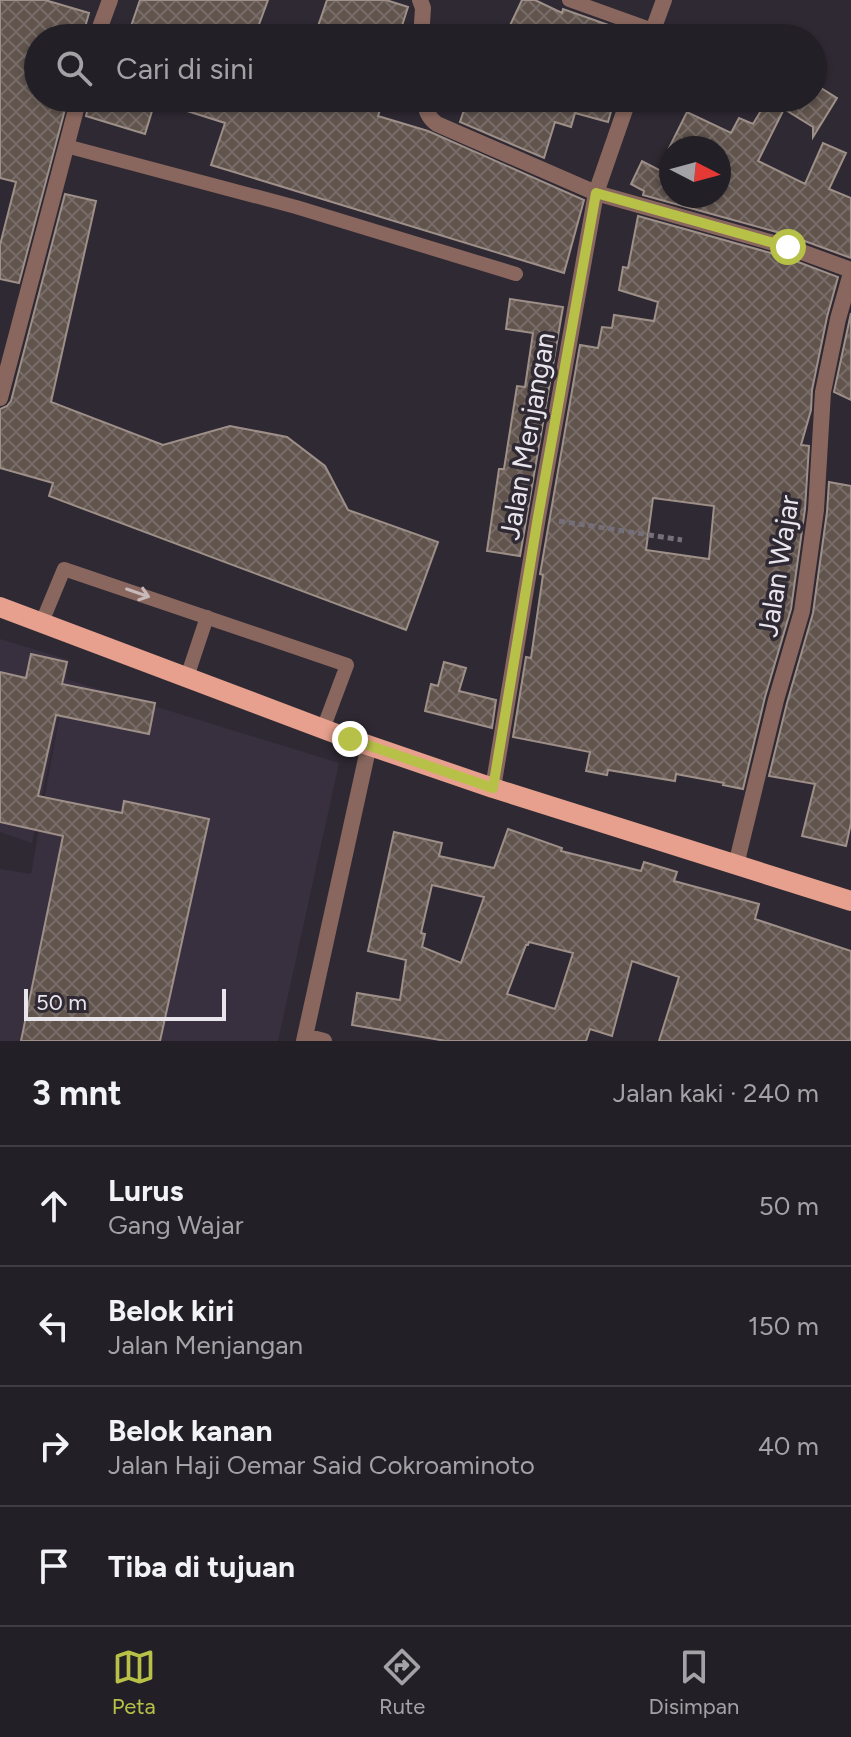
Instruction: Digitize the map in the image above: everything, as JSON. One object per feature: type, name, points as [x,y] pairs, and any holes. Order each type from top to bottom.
[{"type":"main road","points":[[0,607],[323,729],[493,788],[851,901]]},
{"type":"street","points":[[101,24],[110,0]]},
{"type":"street","points":[[420,0],[422,24]]},
{"type":"street","points":[[655,24],[664,0]]},
{"type":"street","points":[[0,398],[75,112]]},
{"type":"street","points":[[427,112],[437,124],[596,193],[788,247],[849,268]]},
{"type":"street","name":"Jalan Menjangan","points":[[493,788],[596,193],[624,112]]},
{"type":"street","name":"Jalan Wajar","points":[[736,865],[776,700],[802,611],[816,510],[823,392],[849,268]]},
{"type":"street","points":[[324,1041],[304,1038],[369,745]]},
{"type":"lane","points":[[569,0],[627,24]]},
{"type":"lane","points":[[66,146],[296,207],[516,274]]},
{"type":"lane","points":[[42,622],[64,569],[347,665],[323,729]]},
{"type":"lane","points":[[187,677],[207,617]]},
{"type":"path","points":[[538,517],[682,540]]},
{"type":"shaded area","points":[[0,639],[69,660],[66,679],[339,763],[278,1041],[0,1041],[0,869],[31,874],[64,690],[32,843],[0,832]]},
{"type":"building","points":[[0,0],[45,0],[89,13],[86,24],[24,24],[24,112],[64,112],[19,283],[0,279],[0,245],[16,182],[0,178]]},
{"type":"building","points":[[140,0],[268,0],[259,24],[132,24]]},
{"type":"building","points":[[327,0],[386,0],[408,7],[403,24],[319,24]]},
{"type":"building","points":[[522,0],[535,0],[562,13],[563,9],[606,24],[511,24]]},
{"type":"building","points":[[827,92],[837,98],[813,137],[813,127],[789,112],[827,112]]},
{"type":"building","points":[[87,112],[152,112],[145,134],[86,116]]},
{"type":"building","points":[[190,112],[379,112],[378,116],[428,131],[584,200],[564,273],[211,165],[225,123]]},
{"type":"building","points":[[463,112],[611,112],[608,122],[575,113],[571,127],[555,122],[544,158],[460,122]]},
{"type":"building","points":[[687,112],[731,133],[739,118],[753,124],[760,112],[782,112],[758,161],[805,184],[823,143],[846,153],[829,189],[851,198],[851,258],[791,236],[690,208],[731,208],[731,136],[675,136]]},
{"type":"building","points":[[642,161],[659,170],[659,199],[643,195],[644,191],[631,184]]},
{"type":"building","points":[[65,194],[96,201],[51,402],[163,445],[230,426],[287,437],[325,466],[348,510],[438,542],[406,630],[49,496],[53,483],[0,468],[0,409],[11,401]]},
{"type":"building","points":[[638,216],[785,257],[838,277],[801,445],[809,446],[805,509],[791,609],[765,697],[743,789],[676,774],[675,781],[608,770],[607,775],[586,771],[590,752],[513,737],[526,657],[531,658],[543,575],[540,574],[580,345],[598,348],[602,327],[612,328],[614,315],[654,321],[658,302],[619,290],[623,267],[628,268]],"holes":[[[653,498],[714,506],[709,559],[646,550]]]},
{"type":"building","points":[[510,299],[563,307],[520,556],[487,551],[499,469],[504,469],[517,386],[525,387],[533,333],[506,329]]},
{"type":"building","points":[[851,313],[851,400],[834,392]]},
{"type":"building","points":[[829,482],[851,486],[851,823],[846,846],[802,836],[815,784],[769,776],[813,613]]},
{"type":"building","points":[[31,654],[67,662],[62,684],[155,703],[149,734],[56,715],[38,796],[122,813],[124,801],[209,819],[160,1041],[21,1041],[63,836],[0,822],[0,672],[26,678]]},
{"type":"building","points":[[444,662],[466,668],[459,691],[496,700],[492,728],[425,711],[431,684],[438,686]]},
{"type":"building","points":[[508,829],[562,848],[561,851],[641,871],[644,862],[677,872],[674,881],[759,904],[755,919],[851,951],[851,1041],[659,1041],[679,977],[632,961],[612,1036],[590,1029],[586,1041],[446,1041],[352,1025],[357,993],[400,1000],[406,960],[368,951],[394,832],[442,843],[439,856],[494,868]],"holes":[[[432,885],[484,897],[461,963],[422,947],[425,934],[421,933]],[[529,942],[573,953],[555,1009],[507,994]]]},
{"type":"route","points":[[350,739],[493,788],[596,193],[788,247]]}]
